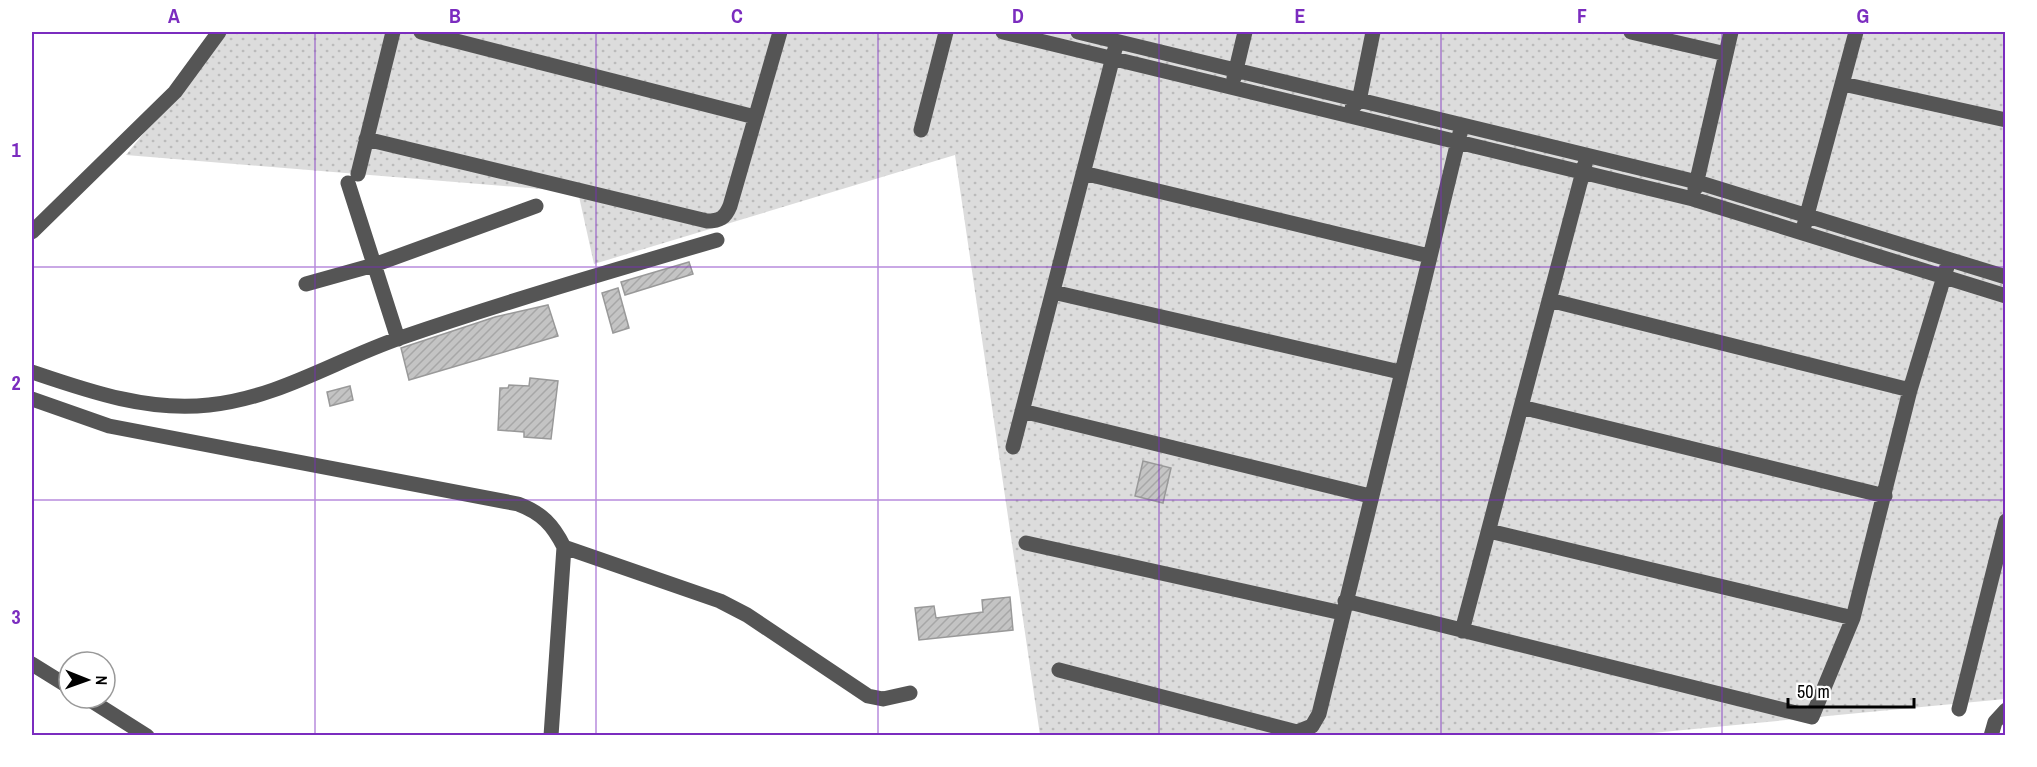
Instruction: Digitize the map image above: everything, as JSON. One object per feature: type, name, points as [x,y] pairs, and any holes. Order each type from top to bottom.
[{"type":"street","points":[[32,232],[175,92],[219,32]]},
{"type":"street","points":[[393,32],[366,139],[353,178],[374,265],[398,339]]},
{"type":"street","points":[[421,32],[755,117]]},
{"type":"street","points":[[366,139],[707,221],[718,221],[726,215],[730,207],[780,32]]},
{"type":"street","points":[[921,130],[946,32]]},
{"type":"street","points":[[1003,32],[1693,199],[2006,296]]},
{"type":"street","points":[[1078,32],[1236,68],[1359,101],[1697,182],[2006,278]]},
{"type":"street","points":[[1232,87],[1245,32]]},
{"type":"street","points":[[1347,115],[1359,101],[1372,32]]},
{"type":"street","points":[[1631,32],[1726,54]]},
{"type":"street","points":[[1693,199],[1731,32]]},
{"type":"street","points":[[1802,233],[1856,32]]},
{"type":"street","points":[[1013,447],[1117,41]]},
{"type":"street","points":[[1843,84],[2006,120]]},
{"type":"street","points":[[1059,670],[1298,732],[1312,726],[1319,714],[1343,607],[1462,125]]},
{"type":"street","points":[[1462,631],[1587,155]]},
{"type":"street","points":[[1083,173],[1429,256]]},
{"type":"street","points":[[306,284],[374,265],[536,206]]},
{"type":"street","points":[[32,372],[128,400],[174,406],[208,405],[280,389],[398,339],[717,240]]},
{"type":"street","points":[[1026,543],[1462,631],[1812,717],[1853,618],[1910,390],[1949,260]]},
{"type":"street","points":[[1053,292],[1401,372]]},
{"type":"street","points":[[1548,300],[1910,390]]},
{"type":"street","points":[[32,399],[109,426],[518,504],[538,512],[555,530],[564,547],[551,735]]},
{"type":"street","points":[[1521,408],[1885,496]]},
{"type":"street","points":[[1022,411],[1370,496]]},
{"type":"street","points":[[1959,709],[2005,528]]},
{"type":"street","points":[[1489,531],[1853,618]]},
{"type":"street","points":[[564,547],[720,601],[747,615],[868,696],[882,699],[910,693]]},
{"type":"street","points":[[32,664],[57,680]]},
{"type":"street","points":[[106,710],[147,735]]},
{"type":"street","points":[[1991,735],[1995,722],[2006,710]]},
{"type":"shaded area","points":[[226,32],[2005,32],[2005,699],[1621,736],[1040,735],[955,155],[594,264],[578,192],[126,155]]},
{"type":"building","points":[[689,262],[693,274],[625,295],[621,282]]},
{"type":"building","points":[[618,288],[629,328],[613,333],[602,293]]},
{"type":"building","points":[[548,305],[558,336],[409,380],[401,348],[495,317]]},
{"type":"building","points":[[530,378],[558,381],[551,439],[524,437],[524,432],[498,430],[500,388],[508,388],[509,385],[529,386]]},
{"type":"building","points":[[350,386],[353,400],[330,406],[327,392]]},
{"type":"building","points":[[1143,461],[1171,468],[1163,503],[1135,496]]},
{"type":"building","points":[[1010,597],[1013,630],[919,640],[915,608],[934,606],[936,618],[983,612],[982,600]]}]
